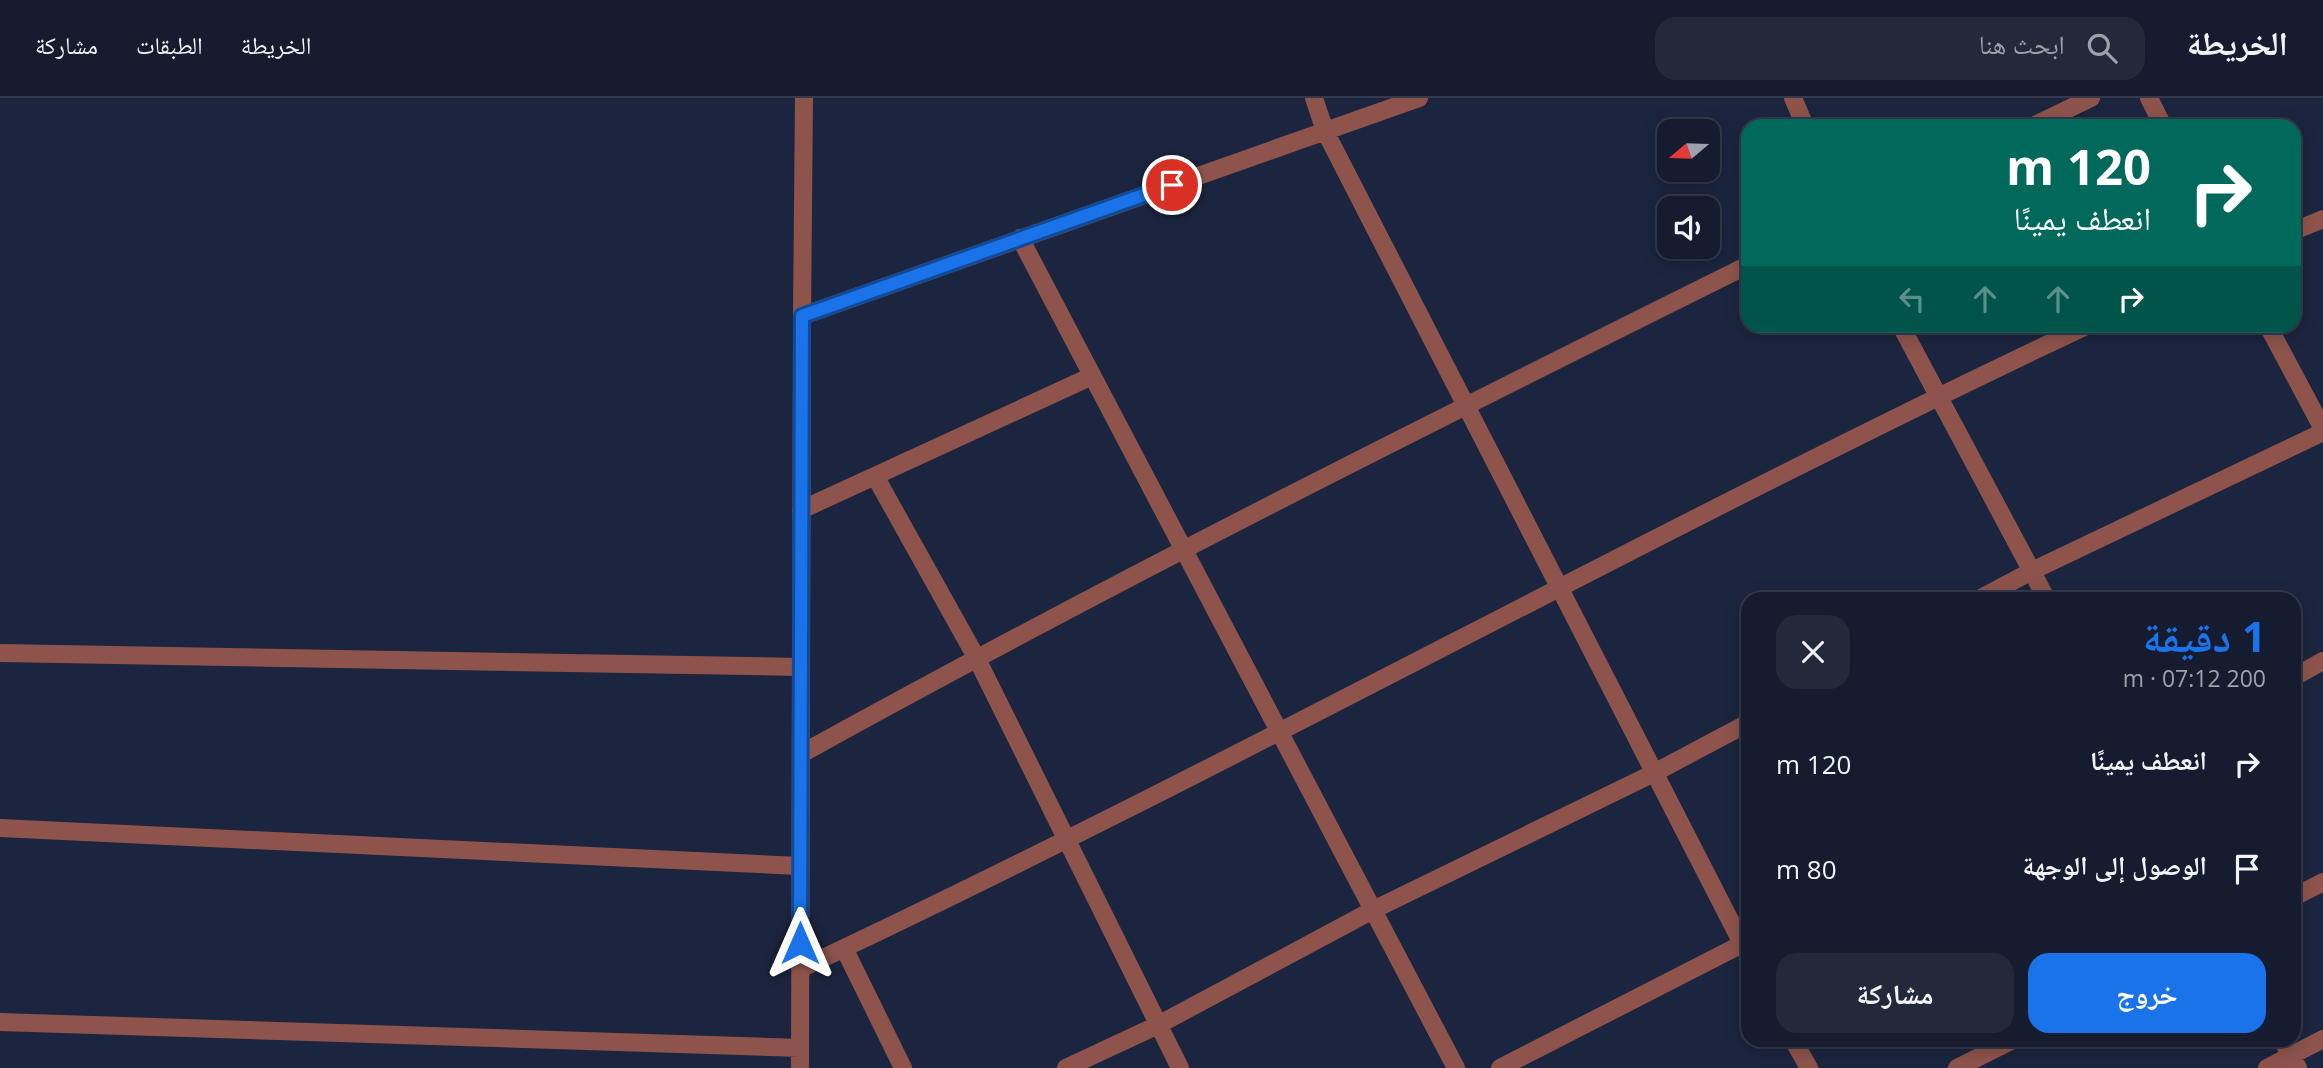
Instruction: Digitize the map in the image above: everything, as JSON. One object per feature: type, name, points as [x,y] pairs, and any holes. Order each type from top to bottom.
[{"type":"street","points":[[800,1068],[804,98]]},
{"type":"street","points":[[1314,98],[1325,131],[1741,938]]},
{"type":"street","points":[[802,316],[1419,98]]},
{"type":"street","points":[[1793,98],[1802,119]]},
{"type":"street","points":[[2048,119],[2091,98]]},
{"type":"street","points":[[2149,98],[2160,119]]},
{"type":"street","points":[[2301,228],[2323,219]]},
{"type":"street","points":[[1020,238],[1456,1068]]},
{"type":"street","points":[[801,754],[976,657],[1466,405],[1741,268]]},
{"type":"street","points":[[1905,333],[2043,592]]},
{"type":"street","points":[[800,969],[1066,839],[1938,395],[2071,333]]},
{"type":"street","points":[[1992,592],[2323,431],[2272,333]]},
{"type":"street","points":[[801,510],[1092,376]]},
{"type":"street","points":[[875,476],[976,657],[1180,1068]]},
{"type":"street","points":[[0,653],[801,667]]},
{"type":"street","points":[[2301,673],[2323,661]]},
{"type":"street","points":[[1066,1068],[1158,1025],[1373,910],[1654,773],[1741,727]]},
{"type":"street","points":[[0,828],[800,866]]},
{"type":"street","points":[[2301,893],[2323,882]]},
{"type":"street","points":[[844,948],[903,1068]]},
{"type":"street","points":[[1500,1068],[1741,949]]},
{"type":"street","points":[[0,1022],[800,1048]]},
{"type":"street","points":[[2267,1068],[2323,1039]]},
{"type":"street","points":[[1797,1047],[1809,1068]]},
{"type":"street","points":[[1956,1068],[1999,1047]]},
{"type":"route","points":[[800,943],[802,316],[1172,185]]}]
